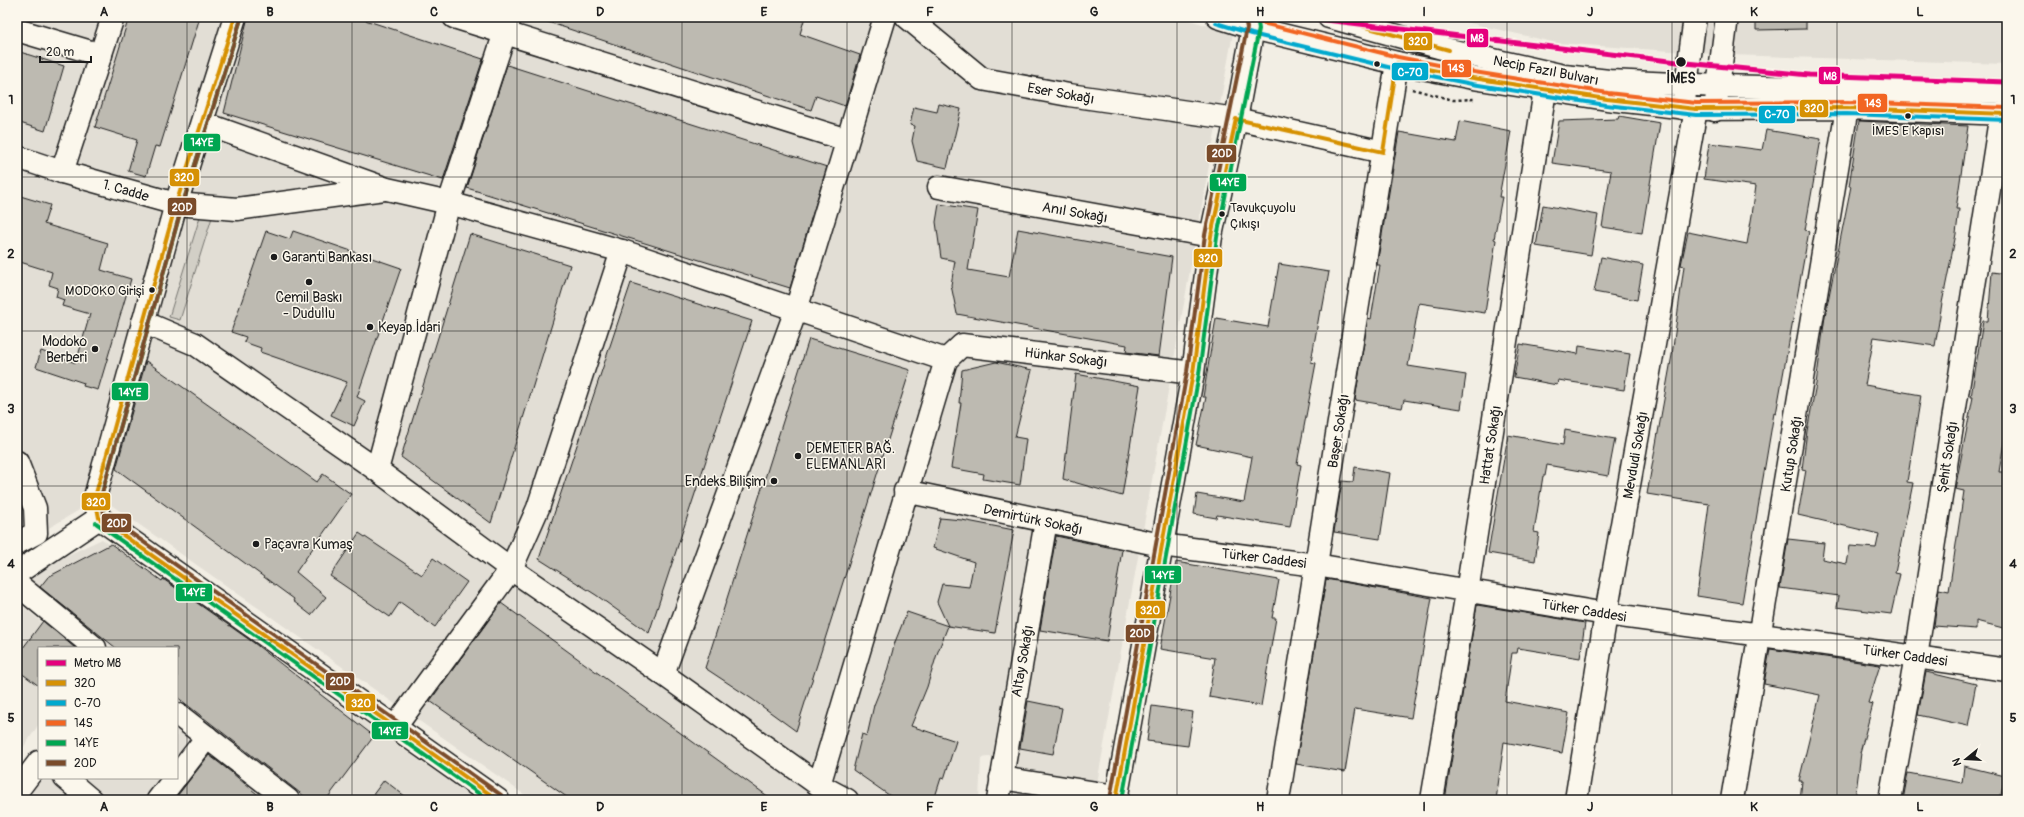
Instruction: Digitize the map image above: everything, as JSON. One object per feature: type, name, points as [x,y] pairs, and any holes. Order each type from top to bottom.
[{"type":"street","points":[[62,172],[113,17]]},
{"type":"street","points":[[235,17],[203,123],[176,204],[95,497],[100,518],[498,800]]},
{"type":"street","points":[[454,17],[508,25],[847,140]]},
{"type":"street","name":"Eser Sokağı","points":[[907,17],[982,79],[1069,95],[1236,119],[1383,152]]},
{"type":"street","name":"Necip Fazıl Bulvarı","points":[[1218,17],[1252,22],[1397,63],[1545,90],[1698,109],[1847,108],[2004,113]]},
{"type":"street","name":"Necip Fazıl Bulvarı","points":[[1329,17],[1449,50],[1564,76],[1609,81],[1718,86],[2007,92]]},
{"type":"street","points":[[1695,17],[1686,85],[1698,109],[1718,86],[1727,17]]},
{"type":"street","points":[[663,674],[796,310],[847,140],[877,21]]},
{"type":"street","points":[[1002,778],[1116,798],[1193,373],[1211,236],[1236,119],[1252,22]]},
{"type":"street","points":[[377,470],[449,202],[508,25]]},
{"type":"street","points":[[17,30],[101,54]]},
{"type":"street","name":"Başer Sokağı","points":[[1278,800],[1397,63]]},
{"type":"street","name":"Hattat Sokağı","points":[[1432,800],[1467,592],[1545,90]]},
{"type":"street","name":"Kutup Sokağı","points":[[1732,800],[1761,634],[1847,108]]},
{"type":"street","name":"Mevdudi Sokağı","points":[[1576,800],[1606,614],[1698,109]]},
{"type":"street","name":"Şehit Sokağı","points":[[1890,800],[1916,657],[2004,113]]},
{"type":"street","points":[[203,123],[387,189],[449,202],[622,252],[946,360],[905,491],[826,793]]},
{"type":"street","name":"1. Cadde","points":[[17,157],[62,172],[176,204],[237,209],[387,189]]},
{"type":"street","name":"Anıl Sokağı","points":[[939,187],[1211,236]]},
{"type":"street","points":[[395,727],[511,569],[538,508],[622,252]]},
{"type":"street","points":[[143,322],[195,344],[377,470],[511,569],[663,674],[826,793],[847,800]]},
{"type":"street","name":"Hünkar Sokağı","points":[[946,360],[962,345],[1193,373]]},
{"type":"street","points":[[17,462],[35,508],[36,533],[17,543]]},
{"type":"street","name":"Demirtürk Sokağı","points":[[905,491],[1161,545]]},
{"type":"street","points":[[17,573],[100,518]]},
{"type":"street","name":"Altay Sokağı","points":[[998,800],[1046,521]]},
{"type":"street","name":"Türker Caddesi","points":[[1161,545],[1316,565],[1467,592],[1606,614],[1761,634],[2007,670]]},
{"type":"street","points":[[17,584],[94,647]]},
{"type":"street","points":[[178,715],[281,798]]},
{"type":"street","points":[[178,774],[207,737]]},
{"type":"street","points":[[17,791],[38,763]]},
{"type":"street","points":[[66,779],[91,800]]},
{"type":"street","points":[[158,800],[174,779]]},
{"type":"path","points":[[1394,84],[1453,100]]},
{"type":"shaded area","points":[[17,17],[222,17],[79,510],[17,547]]},
{"type":"shaded area","points":[[244,17],[1179,17],[1233,33],[1094,800],[1003,800],[1009,754],[981,758],[979,800],[532,800],[107,502],[188,197],[213,127]]},
{"type":"shaded area","name":"İMES","points":[[1443,17],[2007,17],[2007,64],[1728,55],[1557,43]]},
{"type":"shaded area","points":[[203,207],[214,211],[180,320],[169,317]]},
{"type":"shaded area","points":[[102,539],[476,800],[315,800],[178,705],[178,647],[96,647],[23,596],[30,573]]},
{"type":"shaded area","points":[[17,601],[70,647],[38,647],[38,726],[17,757]]},
{"type":"shaded area","points":[[178,727],[273,800],[17,800],[38,779],[178,779]]},
{"type":"building","points":[[129,17],[200,17],[160,147],[155,146],[146,176],[128,171],[137,140],[95,127]]},
{"type":"building","points":[[248,17],[356,17],[483,59],[443,180],[224,113]]},
{"type":"building","points":[[540,17],[805,17],[800,34],[860,55],[845,106],[816,96],[811,110],[539,19]]},
{"type":"building","points":[[1756,17],[1806,17],[1806,29],[1756,30]]},
{"type":"building","points":[[17,51],[64,66],[45,131],[17,122]]},
{"type":"building","points":[[507,65],[827,167],[790,288],[467,188]]},
{"type":"building","points":[[939,104],[961,109],[947,168],[917,161],[912,141],[915,126],[910,125],[914,107],[937,112]]},
{"type":"building","points":[[1619,116],[1660,123],[1642,233],[1602,227],[1611,171],[1552,163],[1559,121],[1618,119]]},
{"type":"building","points":[[1460,121],[1511,131],[1499,197],[1502,197],[1494,239],[1496,240],[1485,313],[1419,303],[1408,366],[1466,375],[1461,409],[1404,400],[1402,408],[1355,400],[1368,318],[1371,319],[1380,265],[1377,265],[1399,132],[1456,142]]},
{"type":"building","points":[[1859,121],[1968,126],[1956,209],[1959,209],[1956,234],[1935,346],[1874,337],[1865,385],[1921,395],[1907,482],[1913,483],[1895,573],[1900,574],[1891,614],[1837,607],[1839,596],[1780,588],[1788,539],[1824,543],[1822,559],[1847,564],[1850,546],[1876,548],[1879,534],[1798,515],[1806,470],[1802,469],[1807,431],[1816,384],[1825,316],[1851,186],[1849,186]]},
{"type":"building","points":[[1766,130],[1821,139],[1805,230],[1809,231],[1776,414],[1774,413],[1742,603],[1697,596],[1709,504],[1647,494],[1672,355],[1684,266],[1681,265],[1688,232],[1747,244],[1756,186],[1704,179],[1709,143],[1762,150]]},
{"type":"building","points":[[17,195],[50,205],[44,224],[108,243],[101,270],[131,279],[98,390],[83,386],[84,383],[36,367],[41,351],[76,363],[90,314],[62,306],[64,300],[56,297],[58,288],[49,285],[52,272],[17,261]]},
{"type":"building","points":[[939,204],[978,210],[968,270],[1009,277],[1018,229],[1172,257],[1159,356],[1126,352],[1127,345],[957,314],[951,285],[955,261],[941,258],[936,222]]},
{"type":"building","points":[[1543,205],[1598,215],[1591,255],[1536,246]]},
{"type":"building","points":[[266,231],[290,239],[293,231],[401,268],[357,397],[365,401],[354,426],[331,415],[347,382],[260,352],[261,348],[244,342],[246,337],[231,332]]},
{"type":"building","points":[[470,234],[570,265],[491,523],[401,457]]},
{"type":"building","points":[[1601,257],[1643,265],[1637,300],[1594,292]]},
{"type":"building","points":[[1279,264],[1329,272],[1322,311],[1320,310],[1311,362],[1316,363],[1297,464],[1301,465],[1290,527],[1217,515],[1216,518],[1194,514],[1197,494],[1244,502],[1252,457],[1196,445],[1206,397],[1203,397],[1216,318],[1268,327]]},
{"type":"building","points":[[1992,272],[2007,274],[2007,424],[1999,472],[2007,472],[2007,629],[1976,621],[1976,629],[1934,626],[1939,589],[1949,591],[1964,491],[1955,489],[1973,397],[1971,397],[1983,321],[1988,321]]},
{"type":"building","points":[[631,283],[752,321],[649,633],[596,595],[539,559]]},
{"type":"building","points":[[809,339],[910,370],[796,731],[752,699],[705,668]]},
{"type":"building","points":[[1520,344],[1578,354],[1579,346],[1630,354],[1624,390],[1558,380],[1557,385],[1514,377]]},
{"type":"building","points":[[146,361],[317,482],[323,474],[351,494],[296,572],[326,597],[311,615],[293,601],[294,599],[116,469]]},
{"type":"building","points":[[996,362],[1032,370],[1015,437],[1026,439],[1020,485],[983,479],[984,474],[951,468],[961,403],[959,403],[962,370]]},
{"type":"building","points":[[1076,374],[1140,386],[1122,496],[1063,479]]},
{"type":"building","points":[[1565,430],[1615,439],[1608,476],[1547,465],[1545,476],[1543,476],[1534,532],[1539,533],[1535,561],[1488,553],[1508,435],[1563,445]]},
{"type":"building","points":[[1355,467],[1390,473],[1380,539],[1334,532],[1342,481],[1353,482]]},
{"type":"building","points":[[940,518],[962,520],[1014,530],[995,633],[948,626],[937,602],[942,584],[969,587],[974,562],[933,548]]},
{"type":"building","points":[[359,533],[422,575],[433,558],[467,582],[435,627],[400,602],[390,617],[330,576]]},
{"type":"building","points":[[1056,536],[1122,550],[1107,641],[1040,630]]},
{"type":"building","points":[[111,544],[162,581],[163,579],[254,643],[374,736],[326,800],[309,800],[178,698],[178,647],[115,647],[40,587],[48,577]]},
{"type":"building","points":[[1176,562],[1279,580],[1272,618],[1276,618],[1261,706],[1209,697],[1215,658],[1160,649]]},
{"type":"building","points":[[1326,579],[1432,598],[1411,718],[1355,709],[1345,772],[1296,764]]},
{"type":"building","points":[[501,603],[773,800],[571,800],[430,701]]},
{"type":"building","points":[[1477,605],[1585,623],[1580,658],[1518,648],[1517,653],[1512,653],[1505,701],[1569,713],[1562,753],[1504,742],[1496,800],[1445,800]]},
{"type":"building","points":[[907,612],[948,626],[937,654],[927,687],[911,726],[956,741],[944,779],[941,778],[934,800],[896,800],[853,770],[862,734],[867,736],[874,705],[886,675],[895,642]]},
{"type":"building","points":[[43,621],[74,647],[38,647],[38,685],[17,670],[17,656]]},
{"type":"building","points":[[1770,649],[1880,665],[1868,703],[1873,704],[1860,753],[1855,800],[1800,800],[1802,781],[1799,781],[1820,695],[1764,684]]},
{"type":"building","points":[[1926,672],[1976,684],[1968,726],[1918,715]]},
{"type":"building","points":[[1028,701],[1062,708],[1053,754],[1020,748]]},
{"type":"building","points":[[1152,706],[1193,712],[1188,746],[1147,741]]},
{"type":"building","points":[[209,755],[231,772],[264,800],[174,800]]},
{"type":"building","points":[[1964,766],[2005,776],[2000,800],[1970,800],[1942,797],[1941,800],[1903,800],[1908,773],[1962,783]]},
{"type":"building","points":[[384,780],[410,800],[369,800]]},
{"type":"metro line","name":"M8","points":[[1301,17],[1686,63],[1809,75],[2007,82]]},
{"type":"transit line","name":"320","points":[[235,17],[176,204],[95,497],[99,518],[498,800]]},
{"type":"transit line","name":"14S","points":[[1238,17],[1398,57],[1474,72],[1608,93],[1696,103],[1847,102],[2007,108]]},
{"type":"transit line","name":"14YE","points":[[1122,800],[1199,374],[1217,237],[1259,29],[1257,17]]},
{"type":"transit line","name":"320","points":[[1329,17],[1449,50]]},
{"type":"transit line","name":"20D","points":[[1110,799],[1187,372],[1205,235],[1247,28],[1245,18]]},
{"type":"transit line","name":"14YE","points":[[105,517],[101,497],[182,206],[241,19]]},
{"type":"transit line","name":"20D","points":[[241,19],[182,206],[101,497],[104,514],[501,795]]},
{"type":"transit line","name":"C-70","points":[[1216,23],[1252,34],[1396,69],[1472,84],[1606,105],[1696,115],[1847,114],[2007,120]]},
{"type":"transit line","name":"320","points":[[1116,800],[1193,373],[1211,236],[1236,119],[1383,152],[1397,63],[1473,78],[1607,99],[1696,109],[1847,108],[2007,114]]},
{"type":"transit line","name":"14YE","points":[[96,523],[488,800]]},
{"type":"place","name":"İMES","points":[[1681,62]]},
{"type":"place","name":"İMES E Kapısı","points":[[1908,116]]},
{"type":"place","name":"Tavukçuyolu Çıkışı","points":[[1222,214]]},
{"type":"place","name":"Garanti Bankası","points":[[274,257]]},
{"type":"place","name":"Cemil Baskı - Dudullu","points":[[309,282]]},
{"type":"place","name":"MODOKO Girişi","points":[[152,290]]},
{"type":"place","name":"Keyap İdari","points":[[370,327]]},
{"type":"place","name":"Modoko Berberi","points":[[95,349]]},
{"type":"place","name":"DEMETER BAĞ. ELEMANLARI","points":[[798,456]]},
{"type":"place","name":"Endeks Bilişim","points":[[774,481]]},
{"type":"place","name":"Paçavra Kumaş","points":[[256,544]]}]
